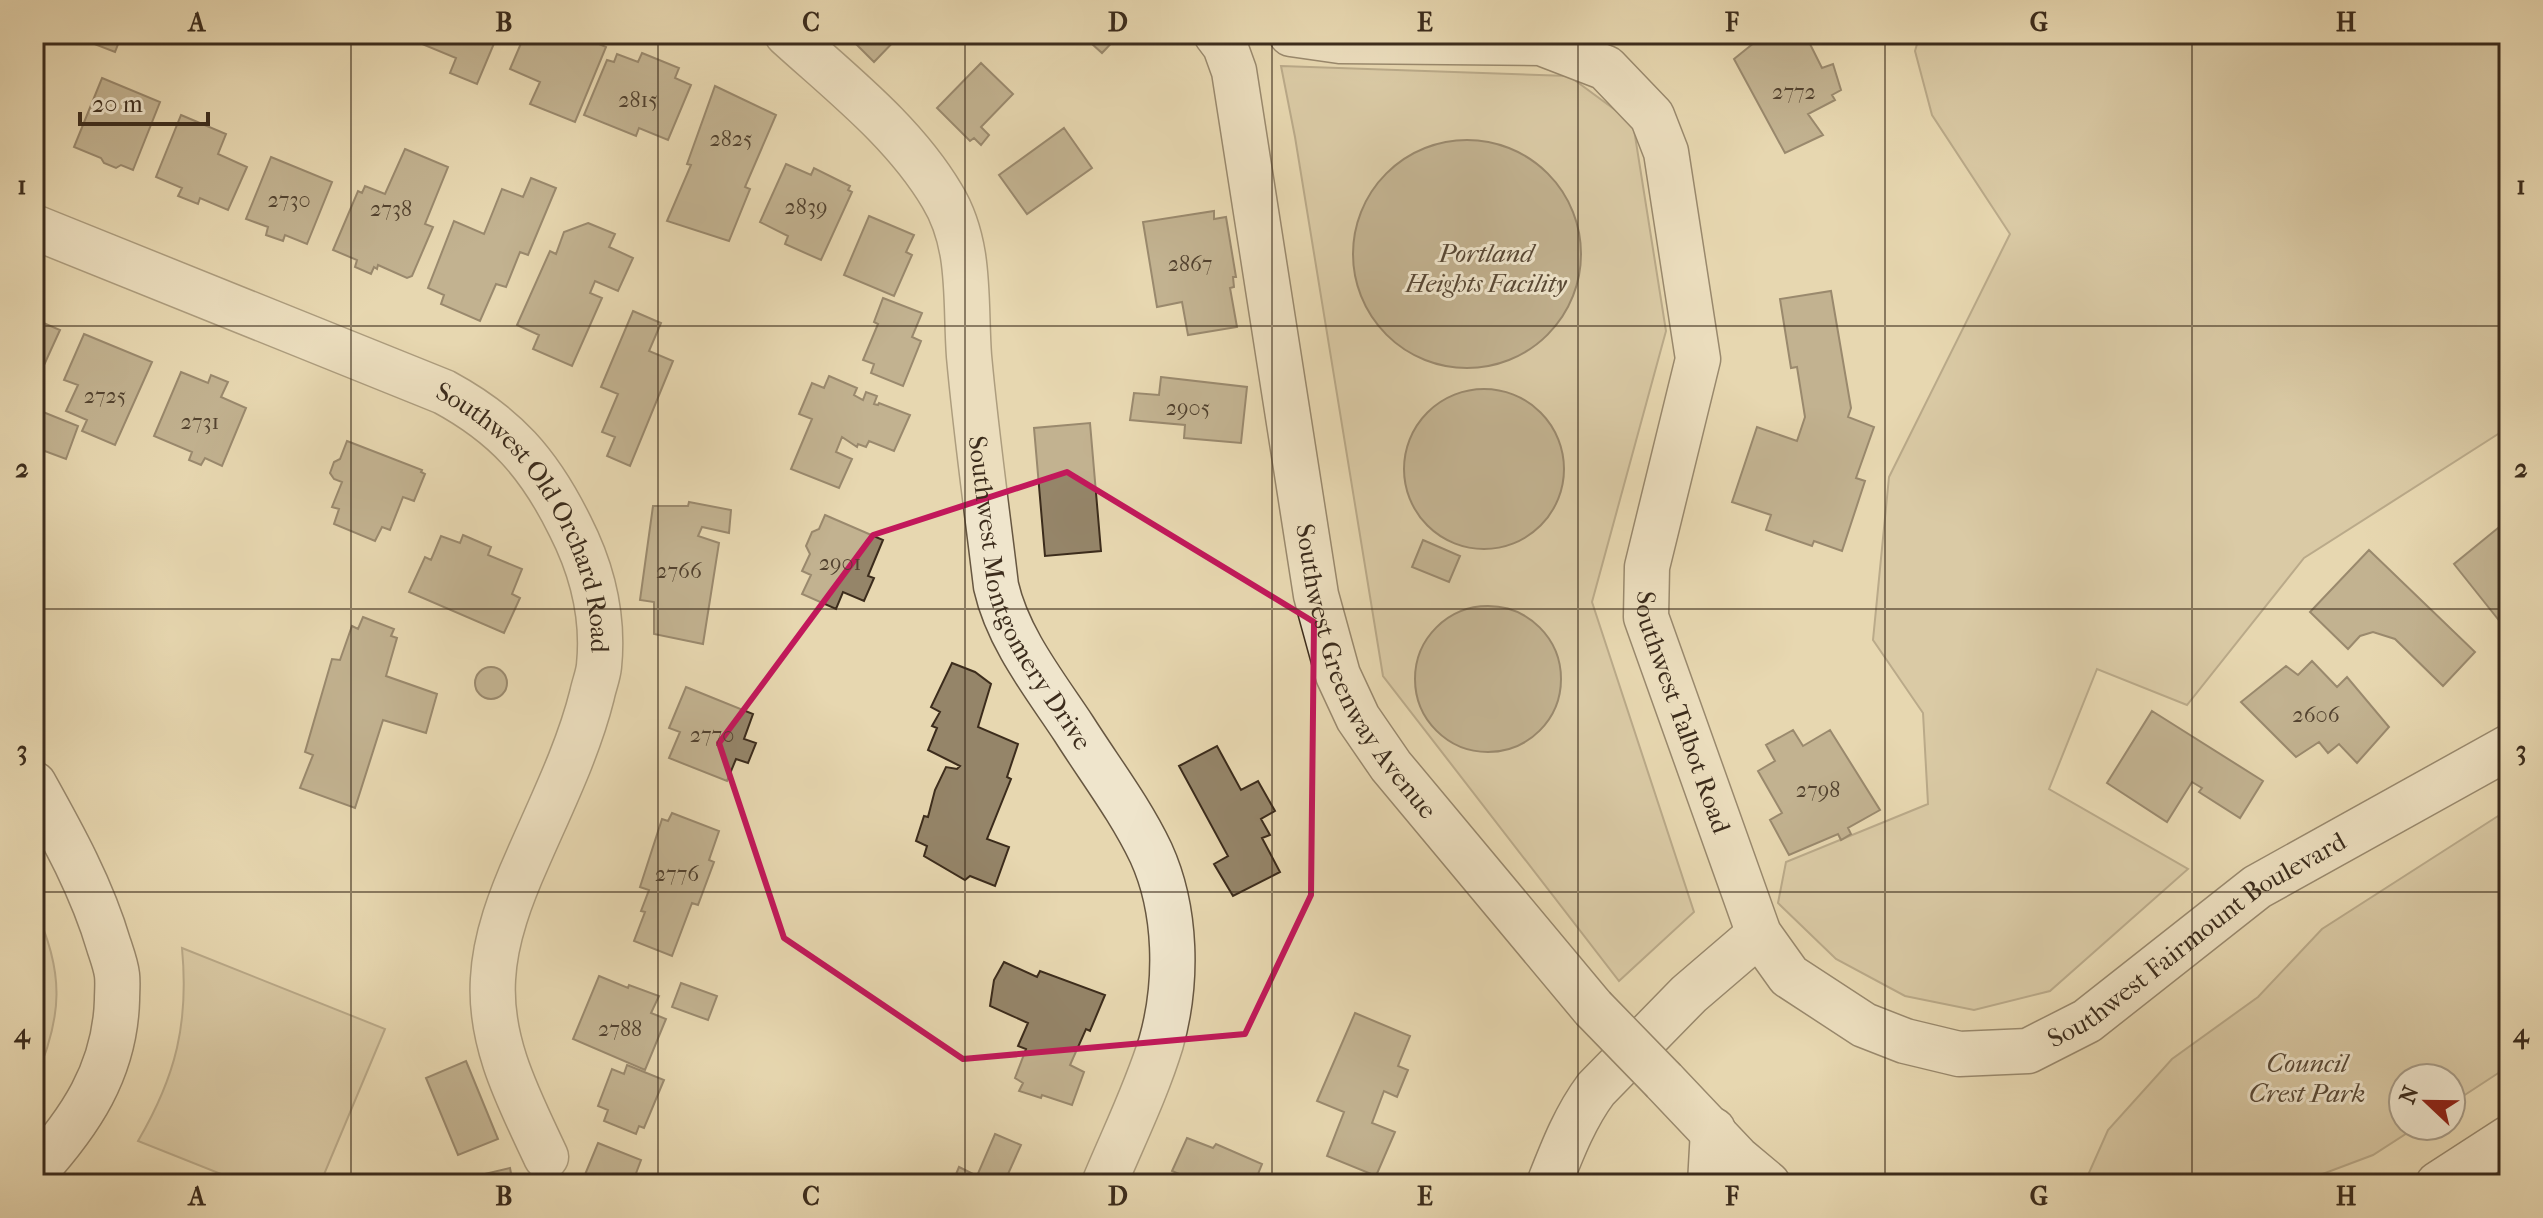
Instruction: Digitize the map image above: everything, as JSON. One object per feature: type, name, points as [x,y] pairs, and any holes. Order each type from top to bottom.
[{"type":"street","name":"Southwest Montgomery Drive","points":[[787,34],[880,118],[914,156],[943,197],[956,225],[967,279],[969,355],[1001,608],[1030,662],[1135,823],[1161,878],[1172,942],[1162,1041],[1104,1184]]},
{"type":"street","name":"Southwest Greenway Avenue","points":[[1216,34],[1225,46],[1234,71],[1316,595],[1338,675],[1358,718],[1391,766],[1593,1008],[1737,1158],[1768,1184]]},
{"type":"street","name":"Southwest Talbot Road","points":[[1291,34],[1340,41],[1541,43],[1606,68],[1652,116],[1666,152],[1698,359],[1647,567],[1646,617],[1759,934]]},
{"type":"street","name":"Southwest Old Orchard Road","points":[[34,227],[444,392],[475,409],[506,434],[526,455],[566,518],[582,550],[594,589],[599,615],[599,669],[585,723],[519,878],[505,919],[495,954],[493,982],[495,1020],[503,1055],[546,1157]]},
{"type":"street","name":"Southwest Fairmount Boulevard","points":[[1759,934],[1789,976],[1864,1025],[1905,1041],[1959,1054],[2028,1051],[2087,1021],[2257,887],[2509,747]]},
{"type":"street","points":[[34,784],[67,843],[100,917],[117,975],[116,1015],[109,1054],[94,1095],[65,1139],[34,1173]]},
{"type":"street","points":[[1549,1184],[1586,1102],[1596,1089],[1689,994],[1759,934]]},
{"type":"street","points":[[1710,1184],[1713,1130]]},
{"type":"street","points":[[2438,1184],[2509,1138]]},
{"type":"highlighted area","points":[[1067,472],[1314,622],[1311,895],[1245,1034],[963,1059],[784,938],[719,743],[873,535]]},
{"type":"green space","points":[[1920,34],[2509,34],[2509,427],[2304,558],[2187,705],[2097,669],[2049,789],[2188,869],[2050,991],[1974,1010],[1905,996],[1836,959],[1778,903],[1786,862],[1928,804],[1923,713],[1873,640],[1889,477],[2010,234],[1932,115],[1915,51]]},
{"type":"green space","name":"Portland Heights Facility","points":[[1281,66],[1569,76],[1633,123],[1666,331],[1592,602],[1694,912],[1619,981],[1383,676]]},
{"type":"green space","name":"Council Crest Park","points":[[2509,809],[2509,1066],[2467,1094],[2467,1062],[2387,1062],[2387,1142],[2393,1142],[2373,1155],[2296,1184],[2084,1184],[2108,1130],[2172,1059],[2258,997],[2322,929]]},
{"type":"green space","points":[[34,907],[51,953],[56,994],[51,1036],[34,1082]]},
{"type":"green space","points":[[182,948],[385,1029],[320,1184],[246,1184],[138,1141],[162,1094],[177,1048],[183,1001]]},
{"type":"building","points":[[92,34],[122,34],[115,52],[89,42]]},
{"type":"building","points":[[426,34],[498,34],[477,84],[450,73],[456,58],[422,44]]},
{"type":"building","points":[[525,34],[576,34],[606,47],[575,122],[530,104],[540,82],[510,69]]},
{"type":"building","points":[[862,34],[901,34],[874,62],[854,42]]},
{"type":"building","points":[[1081,34],[1120,34],[1102,53]]},
{"type":"building","points":[[1765,34],[1805,34],[1822,68],[1833,64],[1841,90],[1832,95],[1835,100],[1808,114],[1823,135],[1785,153],[1734,59]]},
{"type":"building","points":[[642,53],[679,68],[675,78],[691,85],[668,140],[639,128],[636,136],[584,115],[607,60],[614,62],[617,54],[638,62]]},
{"type":"building","points":[[981,63],[1013,94],[981,127],[989,135],[981,145],[974,138],[970,141],[937,108]]},
{"type":"building","points":[[102,78],[160,102],[133,170],[121,165],[116,168],[74,147]]},
{"type":"building","points":[[715,86],[776,115],[745,187],[750,189],[729,241],[667,221],[691,165],[687,164]]},
{"type":"building","points":[[181,115],[226,134],[218,154],[247,167],[228,210],[200,198],[198,204],[178,196],[182,188],[156,177]]},
{"type":"building","points":[[1064,128],[1092,168],[1027,214],[999,175]]},
{"type":"building","points":[[1467,140],[1489,142],[1511,149],[1548,173],[1572,210],[1579,232],[1579,276],[1572,298],[1548,335],[1511,359],[1489,366],[1467,368],[1445,366],[1423,359],[1386,335],[1362,298],[1355,276],[1353,254],[1355,232],[1362,210],[1386,173],[1423,149],[1445,142]]},
{"type":"building","points":[[405,149],[448,167],[425,224],[433,227],[412,276],[407,278],[378,265],[371,274],[355,267],[357,260],[333,250],[358,191],[362,193],[365,186],[385,194]]},
{"type":"building","points":[[271,157],[332,182],[307,244],[285,235],[283,241],[266,235],[268,227],[246,219]]},
{"type":"building","points":[[786,164],[811,175],[814,168],[850,186],[848,190],[852,192],[821,260],[785,244],[788,236],[760,222]]},
{"type":"building","points":[[531,178],[556,188],[528,255],[520,252],[506,287],[496,284],[480,321],[441,304],[444,295],[428,288],[454,221],[484,234],[502,189],[523,197]]},
{"type":"building","points":[[1214,211],[1214,219],[1226,217],[1236,277],[1233,277],[1234,287],[1230,288],[1237,327],[1188,335],[1182,302],[1157,307],[1143,222]]},
{"type":"building","points":[[869,216],[914,235],[906,252],[912,255],[894,296],[844,275]]},
{"type":"building","points":[[588,223],[615,234],[609,247],[633,258],[618,291],[595,281],[590,293],[602,298],[572,366],[533,349],[539,335],[517,325],[550,251],[556,254],[564,232]]},
{"type":"building","points":[[1831,291],[1851,408],[1848,417],[1874,427],[1856,478],[1865,481],[1842,551],[1814,541],[1812,546],[1766,530],[1771,515],[1732,502],[1757,427],[1797,441],[1805,417],[1797,367],[1791,368],[1780,299]]},
{"type":"building","points":[[883,298],[922,313],[912,337],[921,341],[903,386],[871,373],[874,364],[863,360],[878,324],[874,322]]},
{"type":"building","points":[[633,311],[661,323],[649,351],[673,361],[630,466],[607,456],[615,437],[602,432],[618,394],[601,387]]},
{"type":"building","points":[[34,319],[60,330],[34,387]]},
{"type":"building","points":[[84,334],[152,362],[115,445],[82,431],[87,420],[66,411],[78,385],[64,380]]},
{"type":"building","points":[[181,372],[208,383],[211,375],[228,382],[221,397],[246,408],[222,466],[205,458],[201,465],[189,460],[192,452],[154,436]]},
{"type":"building","points":[[829,376],[857,388],[854,395],[863,400],[866,392],[877,396],[874,404],[879,403],[910,415],[894,451],[869,441],[866,447],[858,444],[857,447],[842,437],[836,452],[852,459],[839,488],[791,469],[812,419],[799,414],[812,383],[824,388]]},
{"type":"building","points":[[1161,377],[1247,387],[1241,443],[1184,438],[1185,425],[1130,420],[1134,393],[1159,395]]},
{"type":"building","points":[[1484,389],[1515,395],[1540,413],[1558,438],[1564,469],[1558,500],[1540,525],[1515,543],[1484,549],[1453,543],[1428,525],[1410,500],[1404,469],[1410,438],[1428,413],[1453,395]]},
{"type":"building","points":[[43,412],[78,426],[66,459],[34,447],[34,434]]},
{"type":"building","points":[[1090,423],[1101,551],[1045,556],[1034,428]]},
{"type":"building","points":[[347,441],[422,470],[425,474],[414,501],[403,497],[390,530],[382,527],[375,541],[334,524],[339,509],[332,507],[342,482],[330,473]]},
{"type":"building","points":[[689,502],[731,510],[729,533],[702,527],[698,536],[719,543],[703,644],[654,634],[654,602],[640,600],[653,506],[688,506]]},
{"type":"building","points":[[825,515],[883,540],[868,576],[874,578],[864,601],[843,592],[836,609],[802,594],[811,575],[802,571],[810,554],[806,546]]},
{"type":"building","points":[[2509,519],[2509,633],[2454,564]]},
{"type":"building","points":[[463,535],[491,547],[488,555],[522,569],[512,594],[520,598],[504,633],[409,592],[425,557],[431,560],[441,536],[460,543]]},
{"type":"building","points":[[1423,540],[1460,556],[1449,582],[1412,567]]},
{"type":"building","points":[[2369,550],[2475,652],[2443,686],[2395,639],[2373,632],[2360,636],[2348,649],[2310,612]]},
{"type":"building","points":[[1488,606],[1516,611],[1540,627],[1556,651],[1561,679],[1556,707],[1540,731],[1516,747],[1488,752],[1460,747],[1436,731],[1420,707],[1415,679],[1420,651],[1436,627],[1460,611]]},
{"type":"building","points":[[363,617],[394,629],[391,636],[397,638],[386,676],[437,694],[426,733],[383,720],[355,808],[300,788],[313,755],[305,752],[332,659],[340,660],[352,626],[358,629]]},
{"type":"building","points":[[2312,661],[2337,687],[2347,677],[2389,727],[2357,763],[2339,744],[2328,753],[2319,742],[2296,757],[2241,702],[2286,666],[2298,675]]},
{"type":"building","points":[[952,663],[975,672],[991,684],[978,727],[1018,744],[1007,777],[1011,779],[987,839],[1009,847],[995,886],[970,876],[965,880],[924,856],[927,846],[916,841],[946,767],[957,769],[960,766],[928,750],[937,728],[932,726],[940,712],[931,707]]},
{"type":"building","points":[[491,667],[502,672],[507,683],[502,694],[491,699],[480,694],[475,683],[480,672]]},
{"type":"building","points":[[686,687],[753,714],[744,739],[756,743],[748,763],[736,759],[727,781],[669,758],[680,732],[669,728]]},
{"type":"building","points":[[2152,711],[2263,781],[2240,818],[2199,792],[2202,788],[2192,782],[2167,822],[2107,783]]},
{"type":"building","points":[[1793,730],[1803,746],[1830,730],[1880,810],[1848,828],[1851,834],[1841,840],[1838,834],[1789,855],[1770,820],[1782,813],[1758,771],[1775,761],[1766,745]]},
{"type":"building","points":[[1217,746],[1241,790],[1258,781],[1275,811],[1261,819],[1270,835],[1262,838],[1280,872],[1233,896],[1214,864],[1228,856],[1179,766]]},
{"type":"building","points":[[672,813],[719,831],[709,860],[714,862],[698,905],[692,903],[672,956],[634,941],[649,890],[640,887],[662,819],[668,821]]},
{"type":"building","points":[[1004,962],[1037,977],[1040,971],[1105,995],[1090,1031],[1086,1029],[1070,1065],[1084,1072],[1072,1105],[1019,1091],[1023,1083],[1015,1078],[1026,1049],[1018,1046],[1028,1023],[990,1006],[994,980]]},
{"type":"building","points":[[599,976],[659,996],[651,1013],[666,1019],[645,1070],[573,1039]]},
{"type":"building","points":[[681,983],[717,996],[708,1020],[672,1007]]},
{"type":"building","points":[[1355,1013],[1410,1036],[1398,1066],[1408,1070],[1397,1097],[1384,1091],[1372,1123],[1395,1132],[1376,1176],[1327,1156],[1344,1112],[1317,1101]]},
{"type":"building","points":[[466,1061],[498,1139],[458,1155],[426,1078]]},
{"type":"building","points":[[627,1065],[664,1080],[644,1128],[639,1126],[636,1134],[604,1121],[608,1110],[598,1106],[612,1069],[624,1074]]},
{"type":"building","points":[[995,1134],[1021,1145],[1008,1174],[1031,1184],[952,1184],[959,1167],[977,1176]]},
{"type":"building","points":[[1187,1138],[1213,1148],[1216,1144],[1262,1164],[1254,1184],[1189,1184],[1191,1179],[1172,1171]]},
{"type":"building","points":[[598,1143],[641,1160],[632,1184],[597,1184],[584,1177]]},
{"type":"building","points":[[510,1168],[513,1184],[456,1184],[455,1181]]}]
